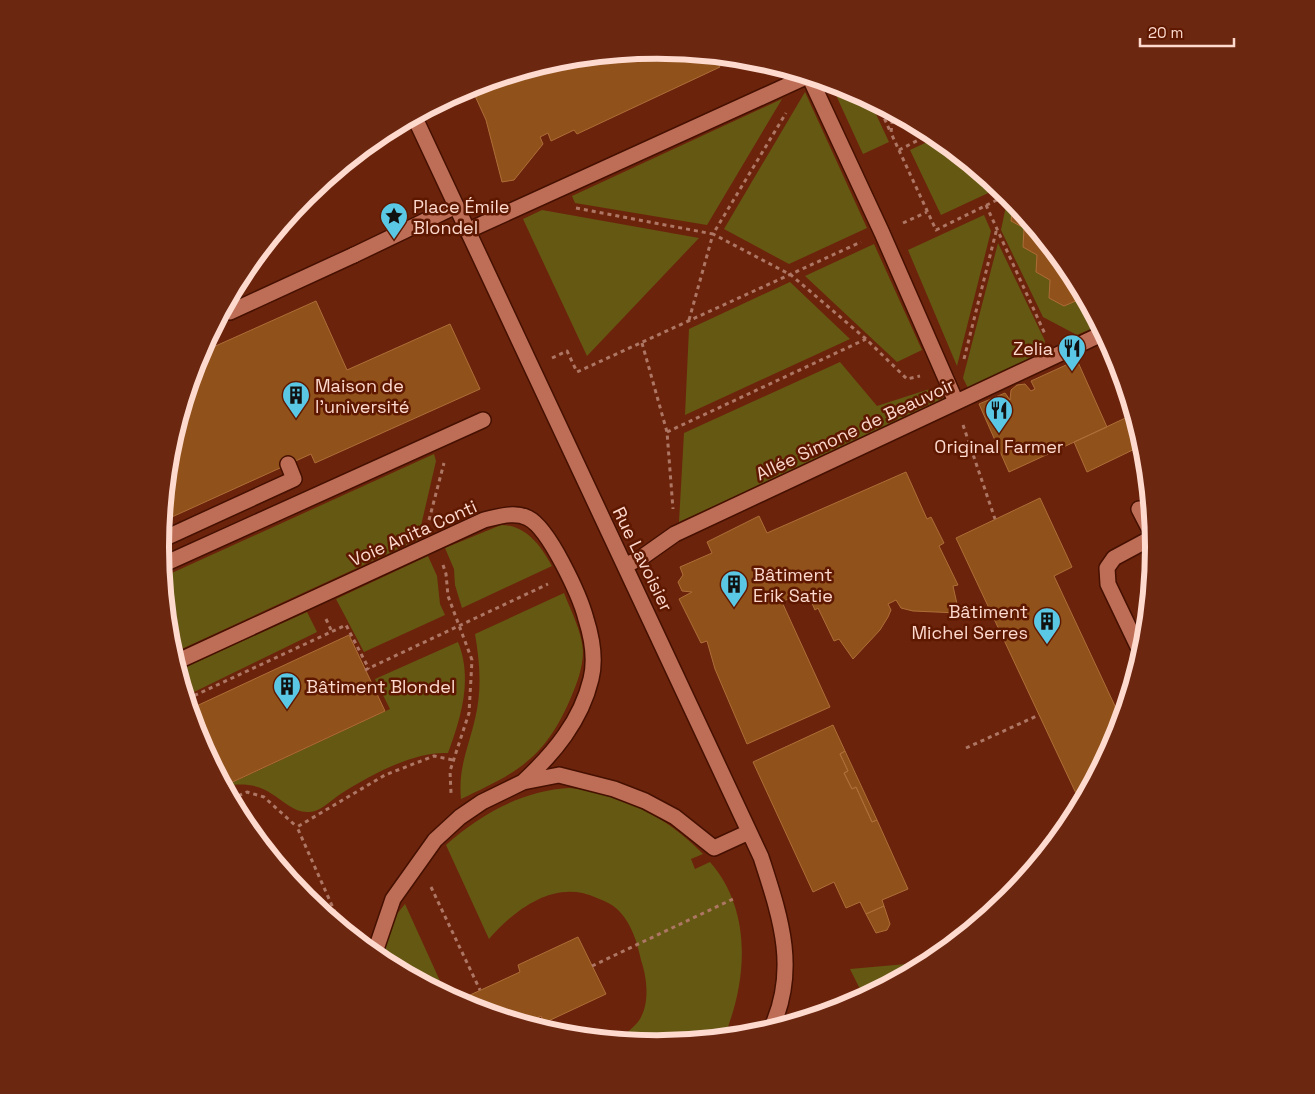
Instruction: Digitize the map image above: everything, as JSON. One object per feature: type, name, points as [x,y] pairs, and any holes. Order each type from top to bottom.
[{"type":"street","points":[[467,231],[799,80]]},
{"type":"street","points":[[812,84],[882,233],[956,402]]},
{"type":"street","name":"Rue Lavoisier","points":[[417,122],[531,368],[626,565],[761,857],[777,907],[786,964],[784,991],[774,1021]]},
{"type":"street","points":[[232,309],[456,206]]},
{"type":"street","name":"Allée Simone de Beauvoir","points":[[626,565],[641,558],[649,550],[675,534],[1097,336]]},
{"type":"street","points":[[169,562],[483,420]]},
{"type":"street","points":[[169,536],[294,479],[288,464]]},
{"type":"street","points":[[1139,509],[1145,521]]},
{"type":"street","name":"Voie Anita Conti","points":[[183,659],[484,520],[511,514],[528,518],[552,543],[567,575],[586,617],[594,659],[591,678],[576,718],[549,758],[523,782]]},
{"type":"street","points":[[1136,642],[1108,584],[1107,568],[1114,558],[1146,541]]},
{"type":"street","name":"Voie Anita Conti","points":[[377,946],[393,899],[435,840],[460,817],[482,802],[523,782],[559,775],[614,789],[645,801],[675,817],[714,848],[750,832]]},
{"type":"path","points":[[689,321],[713,234],[788,109]]},
{"type":"path","points":[[882,114],[936,230],[999,199]]},
{"type":"path","points":[[891,133],[892,119]]},
{"type":"path","points":[[899,150],[923,137]]},
{"type":"path","points":[[986,205],[1055,355]]},
{"type":"path","points":[[571,207],[713,234],[791,275],[866,339],[907,379],[942,371]]},
{"type":"path","points":[[531,368],[567,350],[577,372],[927,212]]},
{"type":"path","points":[[995,519],[956,402],[962,367],[997,228]]},
{"type":"path","points":[[667,432],[866,339]]},
{"type":"path","points":[[642,343],[667,432],[675,534]]},
{"type":"path","points":[[438,441],[444,464],[427,526],[446,574],[448,596],[472,660],[469,713],[450,771],[452,804],[460,817]]},
{"type":"path","points":[[193,696],[346,626],[367,669],[567,575]]},
{"type":"path","points":[[966,748],[1039,715]]},
{"type":"path","points":[[297,827],[385,775],[434,756],[453,760]]},
{"type":"path","points":[[238,796],[247,792],[264,797],[297,827],[336,914]]},
{"type":"path","points":[[419,861],[480,990]]},
{"type":"path","points":[[592,966],[733,899]]},
{"type":"shaded area","points":[[805,92],[867,228],[789,264],[724,229]]},
{"type":"shaded area","points":[[835,93],[874,109],[889,142],[863,154]]},
{"type":"shaded area","points":[[782,99],[707,225],[575,203],[572,196]]},
{"type":"shaded area","points":[[929,141],[955,160],[992,191],[941,215],[910,150]]},
{"type":"shaded area","points":[[1006,205],[1012,212],[1011,221],[1024,228],[1023,247],[1037,255],[1036,272],[1050,280],[1049,298],[1064,306],[1078,300],[1093,328],[1077,335],[1043,317],[1001,230]]},
{"type":"shaded area","points":[[542,210],[699,238],[587,356],[523,219]]},
{"type":"shaded area","points":[[984,215],[991,231],[957,366],[908,250]]},
{"type":"shaded area","points":[[998,243],[1045,341],[1041,354],[968,388],[963,378]]},
{"type":"shaded area","points":[[874,244],[922,350],[897,362],[805,276]]},
{"type":"shaded area","points":[[790,282],[850,339],[685,415],[689,329]]},
{"type":"shaded area","points":[[840,362],[877,406],[939,386],[945,400],[679,522],[684,433]]},
{"type":"shaded area","points":[[434,454],[436,461],[420,530],[420,539],[181,649],[173,611],[170,574]]},
{"type":"shaded area","points":[[501,525],[518,529],[532,538],[552,566],[462,608],[455,585],[454,569],[445,548]]},
{"type":"shaded area","points":[[428,556],[437,576],[440,604],[445,615],[364,652],[336,599]]},
{"type":"shaded area","points":[[564,593],[578,629],[583,651],[577,684],[559,722],[549,738],[526,762],[497,781],[461,799],[462,768],[479,698],[479,666],[475,634]]},
{"type":"shaded area","points":[[307,612],[317,632],[192,693],[185,667]]},
{"type":"shaded area","points":[[458,642],[465,670],[464,698],[448,753],[420,756],[391,766],[313,812],[294,809],[255,786],[232,785],[231,783],[390,709],[375,679]]},
{"type":"shaded area","points":[[570,788],[608,795],[642,809],[674,828],[703,854],[691,859],[695,869],[710,862],[724,881],[734,902],[742,947],[738,993],[727,1030],[689,1034],[626,1034],[633,1028],[643,1012],[646,998],[646,982],[638,947],[628,922],[615,907],[600,899],[582,893],[566,892],[552,894],[537,900],[511,917],[489,939],[446,845],[473,823],[503,806],[536,793]]},
{"type":"shaded area","points":[[405,904],[440,981],[437,982],[413,970],[384,951],[396,915]]},
{"type":"shaded area","points":[[912,963],[861,990],[850,969]]},
{"type":"building","points":[[626,60],[689,60],[718,63],[720,67],[577,134],[574,130],[551,141],[548,133],[540,137],[543,144],[514,180],[502,182],[486,120],[475,95],[531,75],[562,68]]},
{"type":"building","points":[[1012,212],[1045,250],[1078,300],[1064,306],[1049,298],[1050,280],[1036,272],[1037,255],[1023,247],[1024,228],[1011,221]]},
{"type":"building","name":"Maison de l'université","points":[[316,301],[347,370],[450,324],[480,389],[315,463],[311,454],[170,518],[173,483],[186,421],[195,390],[212,348]]},
{"type":"building","points":[[1077,360],[1107,427],[1009,472],[979,404],[1005,393],[1010,400],[1011,390],[1017,385],[1025,384],[1031,391],[1035,389],[1031,381]]},
{"type":"building","points":[[1128,417],[1135,449],[1087,472],[1074,442]]},
{"type":"building","name":"Bâtiment Erik Satie","points":[[906,472],[927,519],[931,517],[944,543],[939,546],[958,585],[953,586],[959,613],[913,611],[901,608],[896,600],[888,604],[891,610],[880,630],[853,659],[839,639],[834,641],[818,608],[815,610],[806,590],[782,602],[830,707],[747,744],[715,669],[707,641],[701,643],[679,599],[692,592],[682,591],[678,582],[683,575],[680,567],[712,553],[707,542],[759,516],[767,533]]},
{"type":"building","name":"Bâtiment Michel Serres","points":[[1040,498],[1072,567],[1054,576],[1117,711],[1109,734],[1077,796],[956,538]]},
{"type":"building","name":"Bâtiment Blondel","points":[[349,635],[385,711],[231,783],[206,734],[196,706]]},
{"type":"building","points":[[833,725],[845,751],[840,754],[848,771],[844,773],[852,789],[856,787],[872,822],[877,820],[908,889],[882,900],[884,906],[866,914],[860,902],[846,908],[834,882],[813,892],[753,762]]},
{"type":"building","points":[[845,751],[877,820],[872,822],[856,787],[852,789],[844,773],[848,771],[840,754]]},
{"type":"building","points":[[884,906],[890,924],[887,930],[876,933],[866,914]]},
{"type":"building","points":[[578,937],[606,994],[546,1022],[541,1016],[534,1020],[531,1019],[467,996],[520,972],[518,965]]},
{"type":"place","name":"Place Émile Blondel","points":[[394,240]]},
{"type":"place","name":"Zelia","points":[[1072,372]]},
{"type":"place","name":"Maison de l'université","points":[[296,419]]},
{"type":"place","name":"Original Farmer","points":[[999,434]]},
{"type":"place","name":"Bâtiment Erik Satie","points":[[734,608]]},
{"type":"place","name":"Bâtiment Michel Serres","points":[[1047,645]]},
{"type":"place","name":"Bâtiment Blondel","points":[[287,710]]}]
